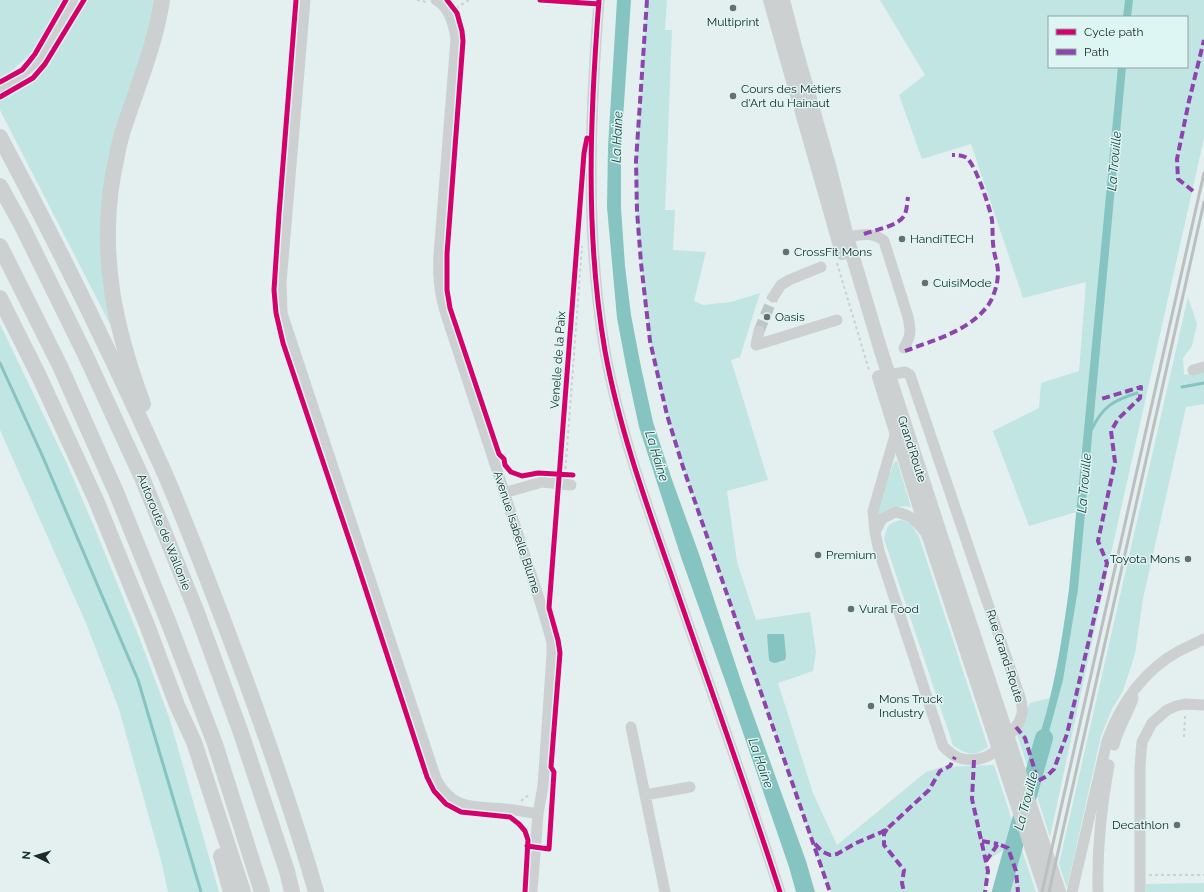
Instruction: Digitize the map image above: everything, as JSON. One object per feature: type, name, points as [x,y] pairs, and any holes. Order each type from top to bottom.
[{"type":"highway","points":[[162,0],[150,54],[122,135],[116,159],[110,200],[108,234],[111,284],[119,330],[165,475]]},
{"type":"highway","points":[[0,137],[40,212],[106,346],[165,475],[217,602],[263,728],[316,892]]},
{"type":"highway","name":"Autoroute de Wallonie","points":[[0,186],[21,224],[82,347],[143,480],[196,610],[239,726],[292,892]]},
{"type":"highway","points":[[0,246],[60,366],[116,492],[168,621],[214,744],[262,892]]},
{"type":"highway","points":[[0,298],[39,376],[96,500],[147,625],[177,705],[194,742],[242,892]]},
{"type":"highway","points":[[177,705],[231,892]]},
{"type":"main road","name":"Grand'Route","points":[[770,0],[828,207],[929,536],[1059,892]]},
{"type":"main road","name":"Grand'Route","points":[[783,0],[830,169],[847,237],[888,375],[989,700],[1046,892]]},
{"type":"street","points":[[3,85],[23,73],[36,61],[73,0]]},
{"type":"street","points":[[305,0],[281,283],[284,321],[434,772],[440,786],[455,801],[466,806],[506,809],[538,814]]},
{"type":"street","points":[[599,0],[591,135],[591,226],[598,306],[606,352],[621,421],[642,490],[780,892]]},
{"type":"street","name":"Avenue Isabelle Blume","points":[[432,2],[439,2],[451,20],[456,39],[439,255],[438,274],[440,292],[552,642],[543,781],[538,814],[532,892]]},
{"type":"street","points":[[847,237],[864,234],[878,236],[884,241],[911,328],[910,339],[904,348]]},
{"type":"street","points":[[773,297],[781,285],[789,280],[821,267]]},
{"type":"street","points":[[759,331],[756,345],[837,320]]},
{"type":"street","name":"Rue Grand-Route","points":[[875,532],[879,551],[943,746],[956,757],[964,760],[974,760],[987,757],[993,753],[1016,727],[1022,714],[1020,694],[910,375],[905,372],[888,375]]},
{"type":"street","points":[[875,532],[873,511],[896,432]]},
{"type":"street","points":[[504,493],[542,482],[565,478]]},
{"type":"street","points":[[875,532],[882,520],[894,512],[906,514],[915,520],[929,536]]},
{"type":"street","points":[[1072,892],[1107,741],[1112,726],[1121,709],[1137,686],[1149,674],[1178,652],[1201,642]]},
{"type":"street","points":[[1098,892],[1098,857],[1101,815],[1109,763],[1116,737],[1130,707],[1137,686]]},
{"type":"street","points":[[1140,892],[1140,768],[1142,742],[1152,723],[1167,710],[1185,704],[1204,705]]},
{"type":"street","points":[[631,727],[665,892]]},
{"type":"street","points":[[645,795],[690,787]]},
{"type":"path","points":[[417,0],[432,2]]},
{"type":"path","points":[[454,9],[468,0]]},
{"type":"path","points":[[454,9],[476,0]]},
{"type":"path","points":[[565,478],[582,239]]},
{"type":"path","points":[[1184,738],[1185,704]]},
{"type":"path","points":[[516,802],[522,800],[533,792]]},
{"type":"path","points":[[1140,875],[1204,875]]},
{"type":"shaded area","points":[[0,0],[64,0],[34,51],[8,74],[0,78]]},
{"type":"shaded area","points":[[86,0],[156,0],[153,24],[112,152],[113,330],[0,110],[0,100],[35,79],[47,65]]},
{"type":"shaded area","points":[[647,0],[667,0],[665,30],[672,30],[665,210],[675,210],[673,250],[706,252],[694,301],[703,305],[731,302],[760,293],[740,357],[731,360],[768,480],[727,491],[737,562],[756,620],[810,612],[816,653],[813,671],[778,683],[813,793],[837,845],[926,772],[941,767],[994,765],[1015,829],[1005,849],[986,861],[988,871],[985,892],[830,892],[683,467],[667,415],[650,341],[641,263],[637,211],[636,161]]},
{"type":"shaded area","points":[[880,0],[1204,0],[1204,138],[1112,549],[1050,837],[1016,731],[1030,703],[1050,698],[1059,659],[1069,590],[1076,512],[1029,526],[993,431],[1039,408],[1041,383],[1079,371],[1086,282],[1023,298],[971,144],[922,159],[899,95],[925,75]]},
{"type":"shaded area","points":[[1188,297],[1197,324],[1192,346],[1183,358],[1184,375],[1204,371],[1204,404],[1186,407],[1143,599],[1135,654],[1123,691],[1112,709],[1101,736],[1067,888],[1059,864]]},
{"type":"shaded area","points":[[0,324],[67,464],[139,637],[169,717],[219,892],[168,892],[162,864],[119,709],[86,623],[0,430]]},
{"type":"shaded area","points":[[897,461],[911,507],[892,508],[885,511],[877,518],[878,508],[894,462]]},
{"type":"shaded area","points":[[902,520],[911,524],[919,537],[988,747],[978,752],[970,754],[966,753],[953,745],[884,539],[889,526],[894,522]]},
{"type":"shaded area","points":[[1019,841],[1036,892],[1006,892]]},
{"type":"shaded area","points":[[1204,883],[1204,892],[1146,892],[1146,884]]},
{"type":"water","name":"La Haine","points":[[617,0],[631,0],[621,148],[621,208],[625,266],[631,315],[653,422],[742,684],[806,861],[815,892],[796,892],[789,867],[728,689],[682,560],[639,427],[617,318],[607,207],[608,147]]},
{"type":"water","points":[[1125,0],[1133,0],[1131,16],[1123,16]]},
{"type":"water","points":[[1118,68],[1126,68],[1078,589],[1063,680],[1040,765],[1034,752],[1046,714],[1053,683],[1069,590]]},
{"type":"water","points":[[768,634],[784,634],[785,660],[775,663],[769,660]]},
{"type":"water","points":[[1008,854],[1013,868],[1006,892],[998,892]]},
{"type":"waterway","points":[[0,363],[42,455],[138,680],[201,892]]},
{"type":"waterway","points":[[1182,387],[1204,383]]},
{"type":"waterway","points":[[1092,429],[1100,415],[1110,405],[1122,398],[1137,393]]},
{"type":"waterway","name":"La Trouille","points":[[1001,892],[1044,738]]},
{"type":"tunnel","points":[[759,331],[773,297]]},
{"type":"railway","points":[[1042,892],[1204,173]]},
{"type":"railway","points":[[1049,892],[1204,202]]},
{"type":"marked path","points":[[647,0],[636,161],[637,211],[641,263],[650,341],[667,415],[683,467],[830,892]]},
{"type":"marked path","points":[[1193,191],[1178,179],[1177,159],[1204,40]]},
{"type":"marked path","points":[[905,351],[951,334],[962,328],[972,321],[989,304],[996,288],[998,269],[993,247],[992,220],[989,206],[971,162],[963,156],[952,155]]},
{"type":"marked path","points":[[864,234],[892,225],[901,219],[906,212],[908,197]]},
{"type":"marked path","points":[[1016,727],[1025,738],[1038,781],[1047,776],[1054,769],[1067,734],[1107,563],[1098,541],[1115,462],[1111,431],[1118,419],[1140,398],[1141,387],[1101,399]]},
{"type":"marked path","points":[[815,844],[823,852],[830,855],[837,854],[856,843],[882,832],[929,790],[940,771],[950,766],[955,757]]},
{"type":"marked path","points":[[974,760],[972,799],[988,871],[985,892]]},
{"type":"marked path","points":[[887,829],[884,834],[884,845],[904,870],[902,883],[904,892]]},
{"type":"marked path","points":[[982,841],[998,844]]},
{"type":"marked path","points":[[986,861],[998,844],[1008,848],[1016,871],[1018,892]]},
{"type":"cycle path","points":[[0,82],[22,70],[28,63],[35,54],[66,0]]},
{"type":"cycle path","points":[[0,97],[33,78],[45,64],[84,0]]},
{"type":"cycle path","points":[[296,0],[274,290],[276,313],[283,343],[427,777],[434,791],[446,804],[461,812],[510,817],[525,831],[528,840],[525,892]]},
{"type":"cycle path","points":[[447,0],[457,13],[463,41],[447,254],[447,290],[450,308],[499,454],[504,459],[505,465],[511,472],[522,476],[538,473],[573,475]]},
{"type":"cycle path","points":[[540,0],[599,4]]},
{"type":"cycle path","points":[[599,0],[593,87],[591,176],[594,264],[605,351],[625,437],[643,493],[780,892]]},
{"type":"cycle path","name":"Venelle de la Paix","points":[[527,846],[549,849],[554,772],[551,767],[560,653],[549,608],[584,153],[587,138]]},
{"type":"place","name":"Multiprint","points":[[733,8]]},
{"type":"place","name":"Cours des Métiers d'Art du Hainaut","points":[[733,96]]},
{"type":"place","name":"HandiTECH","points":[[902,239]]},
{"type":"place","name":"CrossFit Mons","points":[[786,252]]},
{"type":"place","name":"CuisiMode","points":[[925,283]]},
{"type":"place","name":"Oasis","points":[[767,317]]},
{"type":"place","name":"Premium","points":[[818,555]]},
{"type":"place","name":"Toyota Mons","points":[[1188,559]]},
{"type":"place","name":"Vural Food","points":[[851,609]]},
{"type":"place","name":"Mons Truck Industry","points":[[871,706]]},
{"type":"place","name":"Decathlon","points":[[1177,825]]}]
